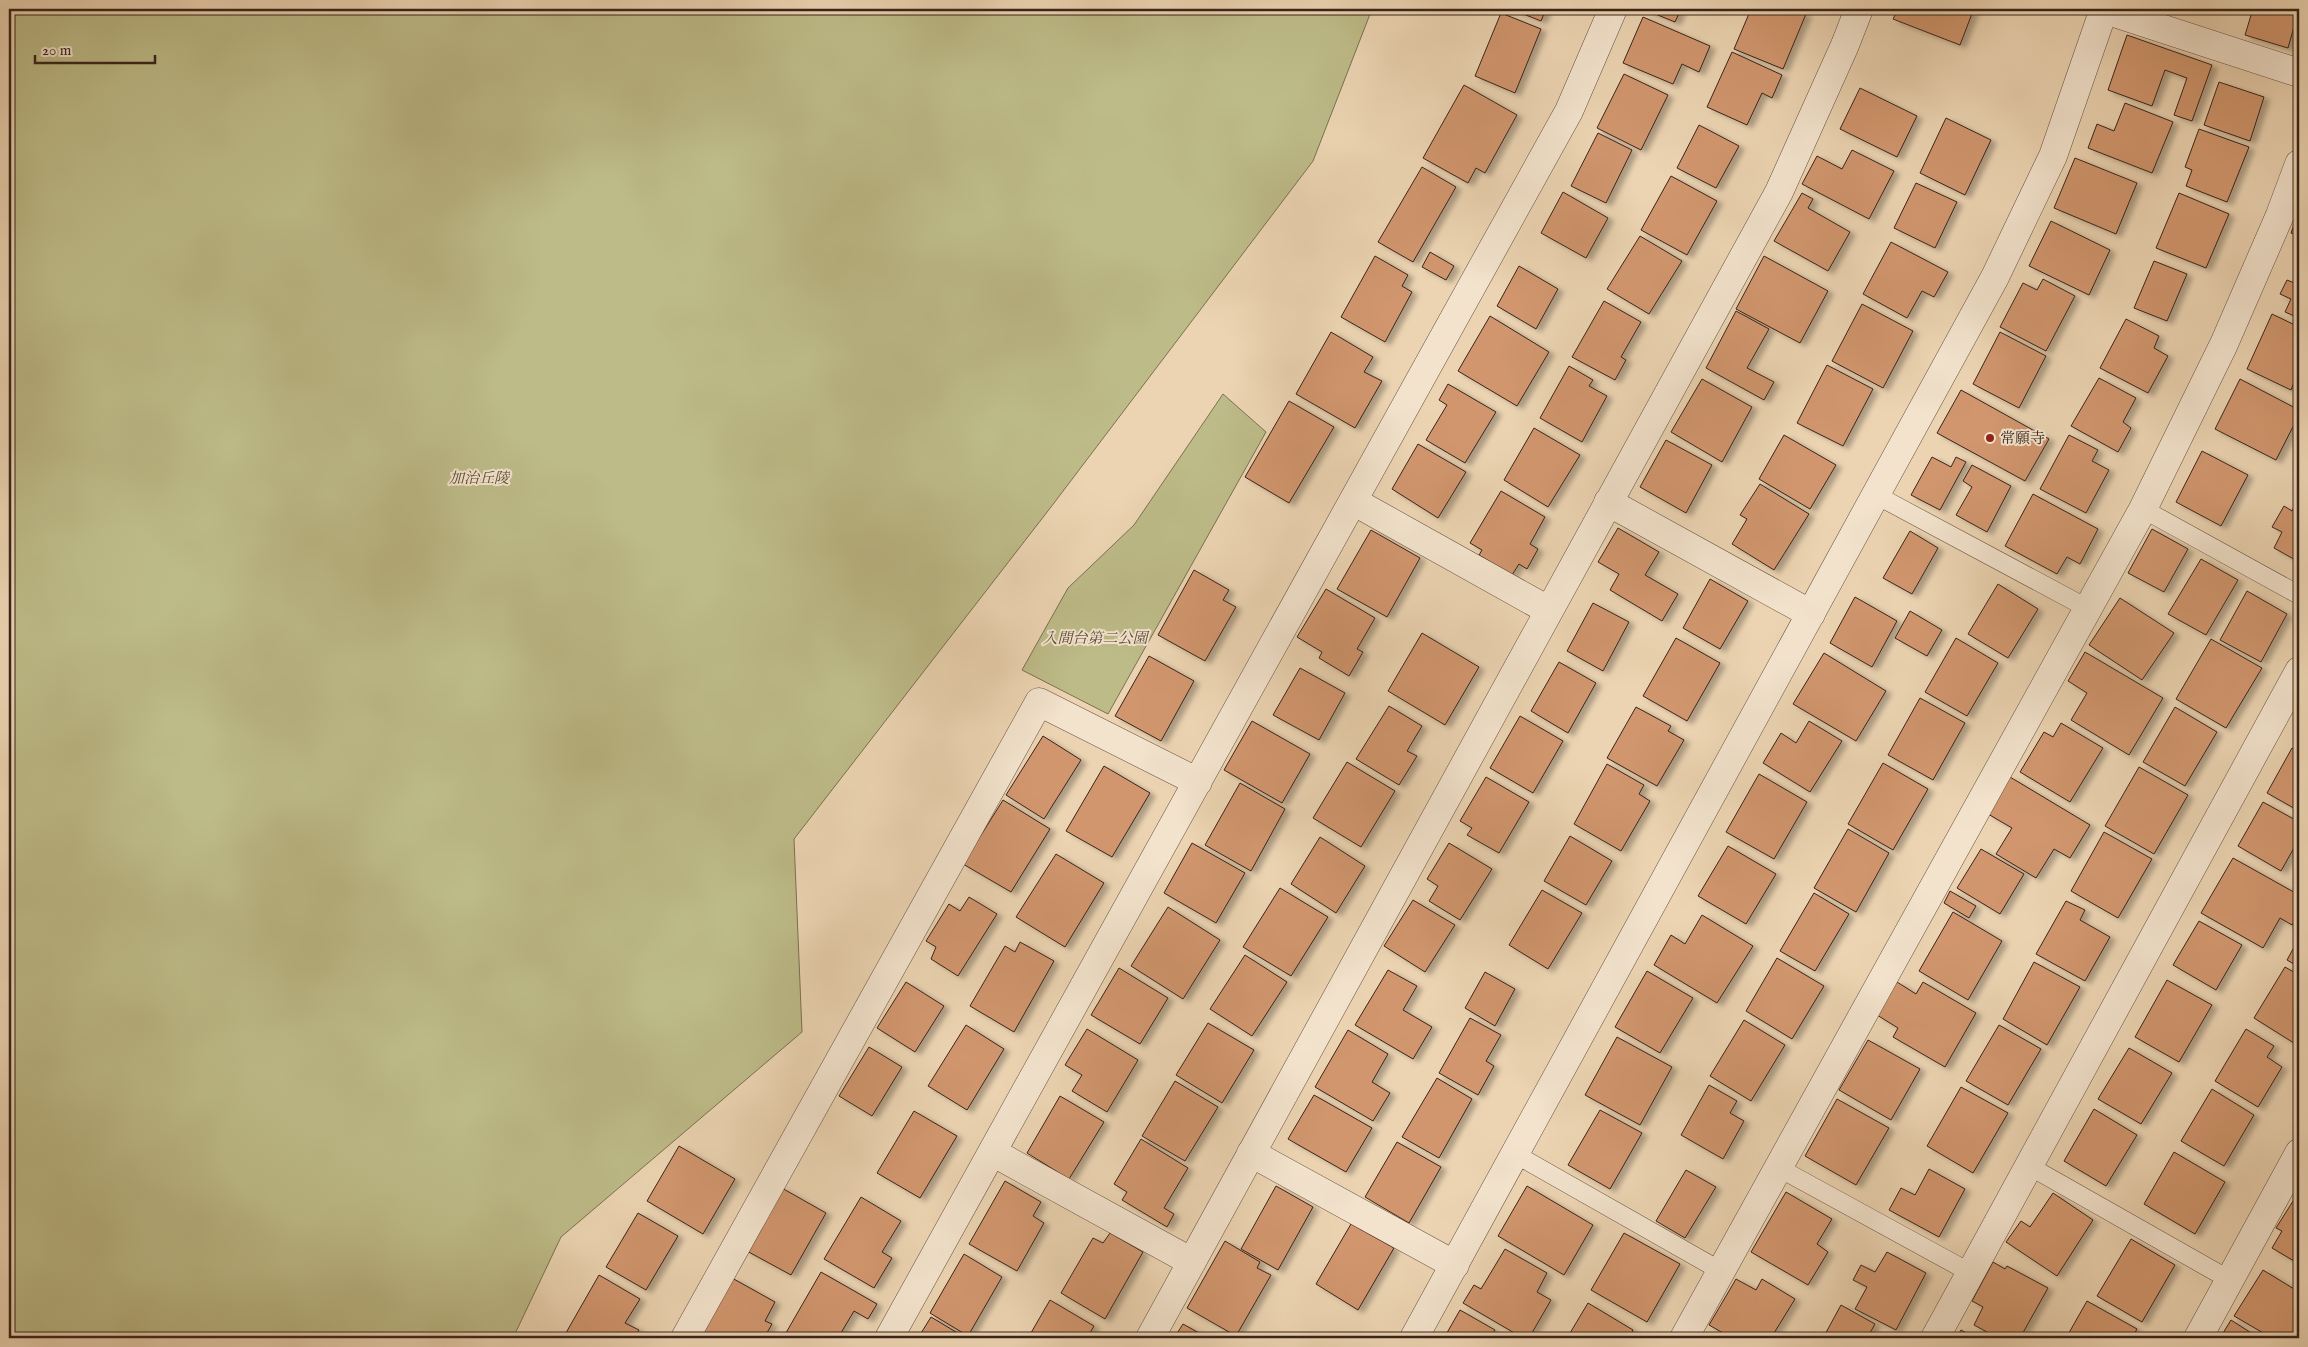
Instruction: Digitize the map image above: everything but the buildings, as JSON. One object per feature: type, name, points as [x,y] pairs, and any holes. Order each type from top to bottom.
[{"type":"street","points":[[889,1338],[1569,111],[1613,9]]},
{"type":"street","points":[[1150,1338],[1779,192],[1845,45],[1859,9]]},
{"type":"street","points":[[1414,1338],[1996,277],[2053,156],[2103,9],[2299,73]]},
{"type":"street","points":[[1684,1338],[2143,509],[2224,344],[2280,215],[2299,164]]},
{"type":"street","points":[[1353,501],[1548,610]]},
{"type":"street","points":[[1608,502],[1811,614]]},
{"type":"street","points":[[1935,1338],[2299,671]]},
{"type":"street","points":[[685,1338],[1039,702],[1198,782]]},
{"type":"street","points":[[992,1152],[1192,1262]]},
{"type":"street","points":[[1251,1153],[1455,1265]]},
{"type":"street","points":[[2198,1338],[2295,1169]]},
{"type":"lane","points":[[1876,495],[2088,608]]},
{"type":"lane","points":[[2143,509],[2299,595]]},
{"type":"lane","points":[[1515,1154],[1722,1271]]},
{"type":"lane","points":[[2029,1166],[2230,1280]]},
{"type":"lane","points":[[1779,1168],[1971,1273]]},
{"type":"green space","name":"加治丘陵","points":[[9,9],[1372,9],[1313,161],[1051,507],[794,839],[802,1032],[561,1237],[513,1338],[9,1338]]},
{"type":"green space","name":"入間台第二公園","points":[[1223,394],[1266,432],[1108,714],[1022,670],[1068,588],[1134,525]]},
{"type":"place","name":"常願寺","points":[[1990,438]]}]
